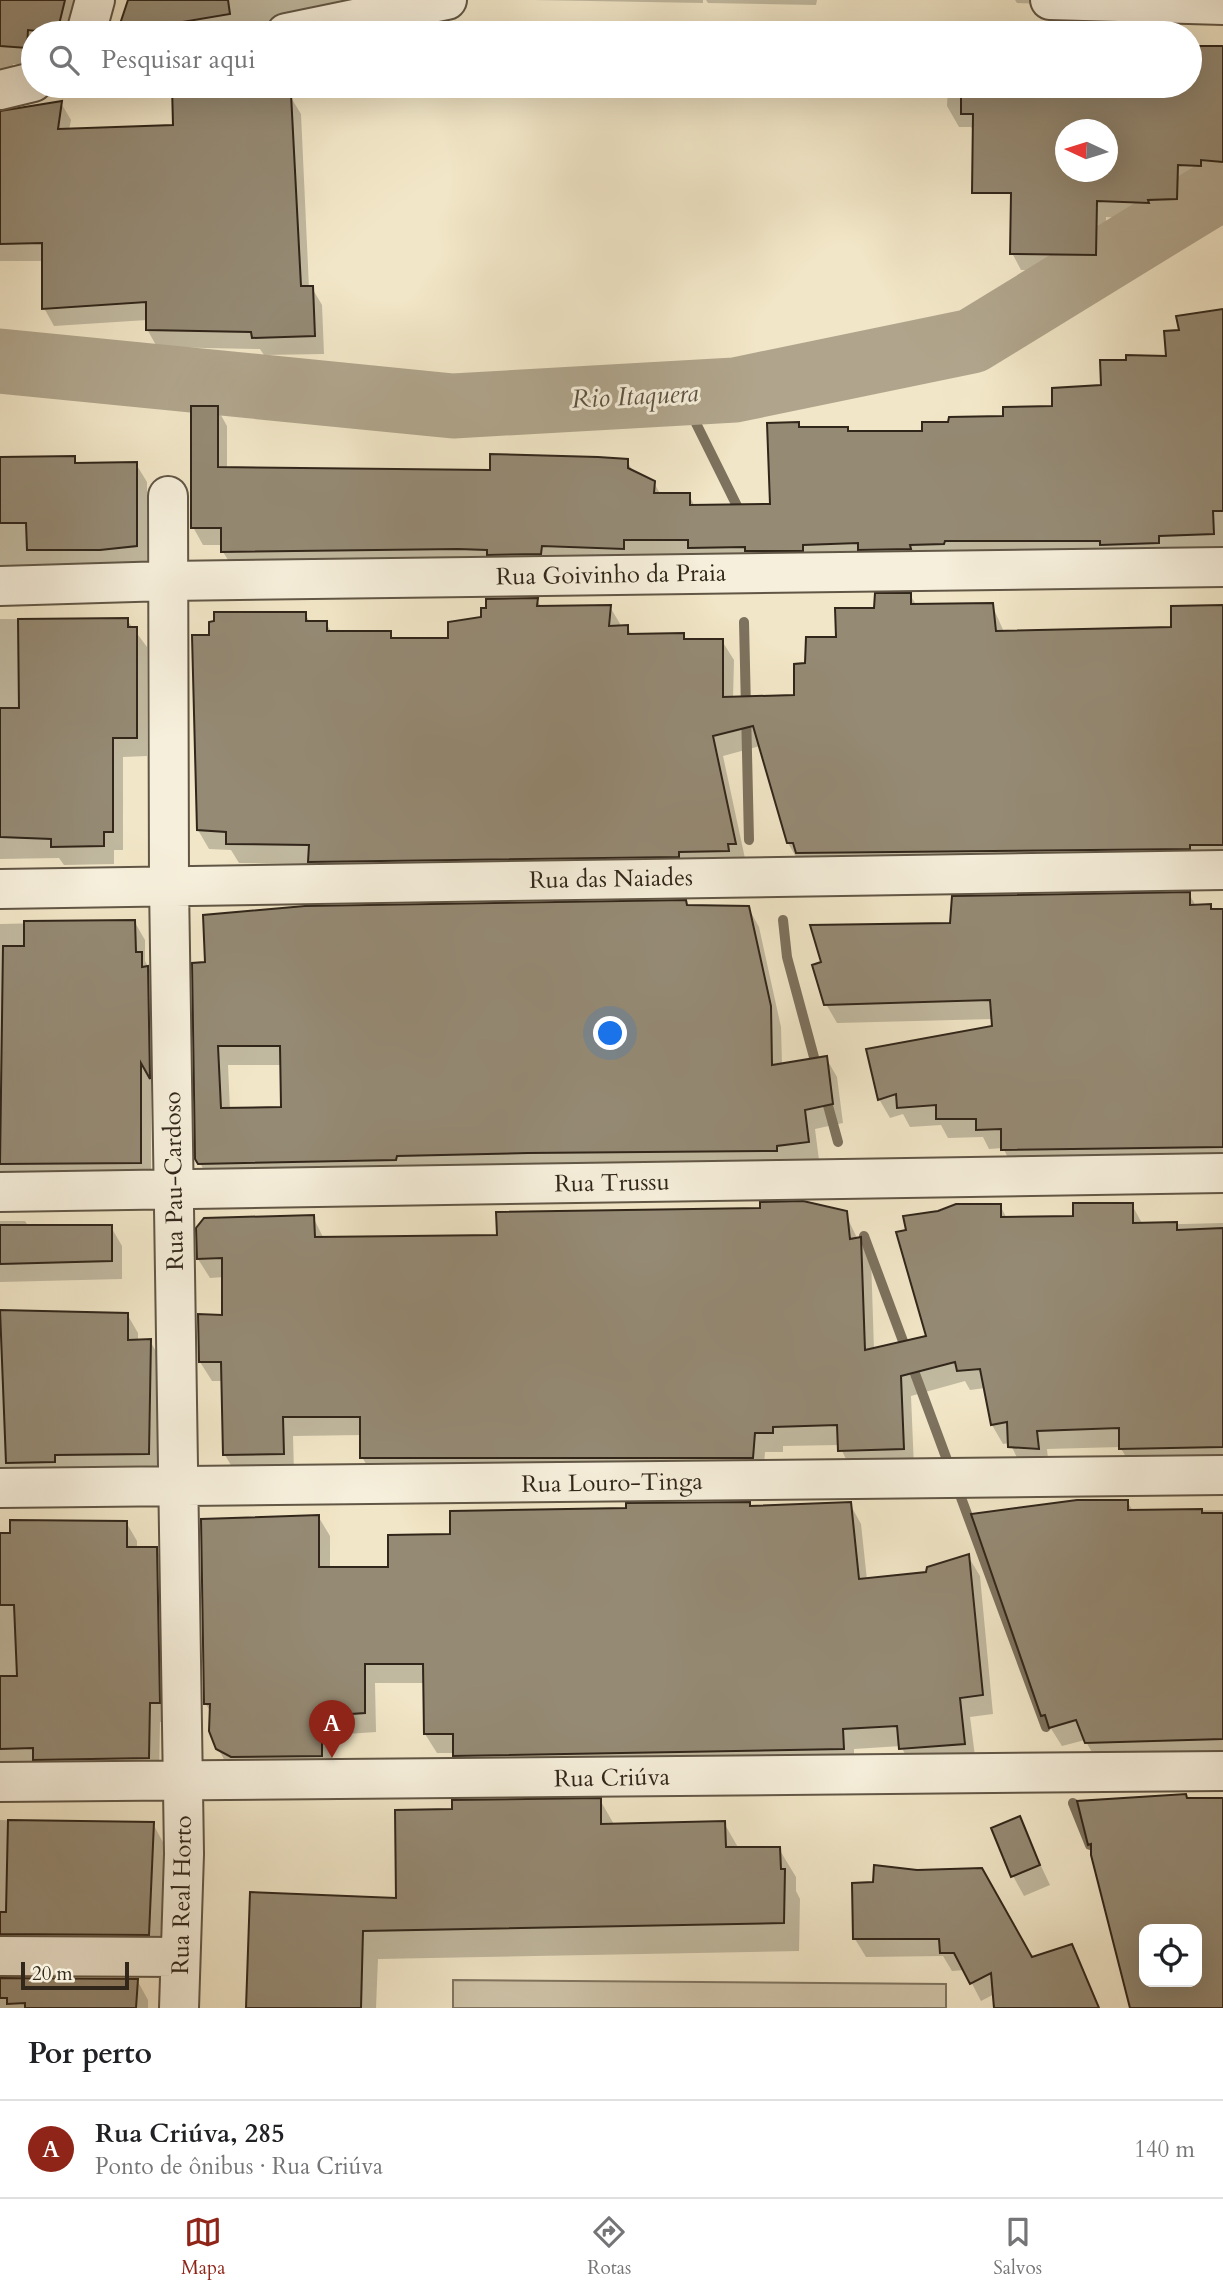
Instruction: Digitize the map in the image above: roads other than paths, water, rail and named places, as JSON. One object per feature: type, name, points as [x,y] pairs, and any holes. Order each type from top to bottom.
[{"type":"street","points":[[89,21],[95,0]]},
{"type":"street","points":[[345,21],[447,0]]},
{"type":"street","points":[[1050,0],[1223,5]]},
{"type":"street","points":[[0,90],[21,85]]},
{"type":"street","name":"Rua Pau-Cardoso","points":[[168,495],[169,885],[183,1782]]},
{"type":"street","name":"Rua Goivinho da Praia","points":[[0,586],[168,581],[1223,568]]},
{"type":"street","name":"Rua das Naiades","points":[[0,889],[1223,870]]},
{"type":"street","name":"Rua Trussu","points":[[0,1192],[1223,1173]]},
{"type":"street","name":"Rua Louro-Tinga","points":[[0,1488],[1223,1475]]},
{"type":"street","name":"Rua Criúva","points":[[0,1782],[1223,1771]]},
{"type":"street","name":"Rua Real Horto","points":[[179,2008],[183,1782]]},
{"type":"street","points":[[0,1956],[180,1958]]},
{"type":"waterway","name":"Rio Itaquera","points":[[0,361],[453,406],[735,390],[972,341],[1223,187]]},
{"type":"waterway","points":[[681,393],[742,516]]},
{"type":"waterway","points":[[744,622],[749,840]]},
{"type":"waterway","points":[[783,920],[787,957],[818,1072]]},
{"type":"waterway","points":[[824,1091],[838,1142]]},
{"type":"waterway","points":[[864,1236],[1046,1727]]},
{"type":"waterway","points":[[1073,1803],[1090,1845]]},
{"type":"place","name":"Rua Criúva, 285","points":[[332,1758]]}]
